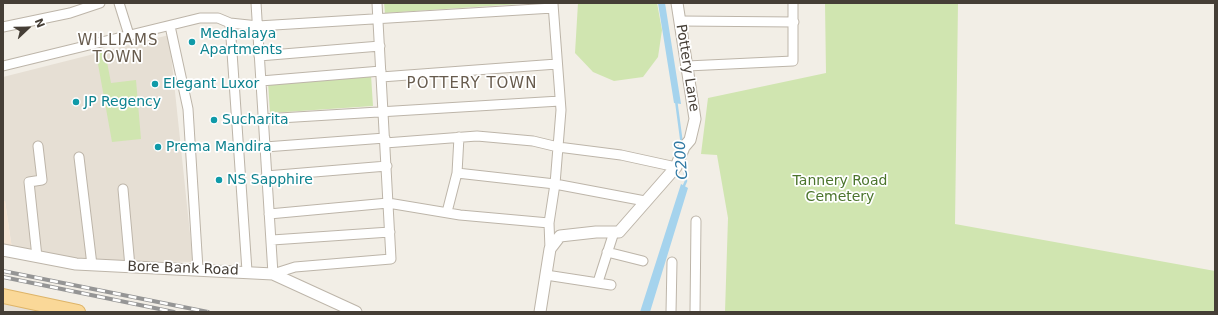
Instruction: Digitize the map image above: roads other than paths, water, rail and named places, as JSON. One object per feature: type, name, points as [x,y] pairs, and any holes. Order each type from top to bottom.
[{"type":"main road","points":[[3,296],[78,312]]},
{"type":"street","points":[[67,3],[70,13]]},
{"type":"street","points":[[3,28],[70,13],[100,3]]},
{"type":"street","points":[[119,3],[129,35]]},
{"type":"street","points":[[256,3],[273,274],[295,267],[391,259],[388,166],[383,112],[377,3]]},
{"type":"street","name":"Pottery Lane","points":[[614,232],[619,232],[676,167],[687,144],[695,119],[677,3]]},
{"type":"street","points":[[687,66],[793,61],[793,3]]},
{"type":"street","points":[[3,66],[200,18],[218,18],[230,23],[258,26],[553,6],[560,101],[555,184],[549,223],[550,249],[540,312]]},
{"type":"street","points":[[680,21],[794,22]]},
{"type":"street","points":[[230,23],[247,272]]},
{"type":"street","points":[[170,26],[188,109],[198,269]]},
{"type":"street","points":[[259,56],[380,46]]},
{"type":"street","points":[[261,81],[557,64]]},
{"type":"street","points":[[263,119],[560,101]]},
{"type":"street","points":[[265,146],[477,136],[534,141],[558,147],[621,155],[676,167]]},
{"type":"street","points":[[447,212],[457,174],[460,137]]},
{"type":"street","points":[[37,257],[29,182],[42,180],[38,146]]},
{"type":"street","points":[[79,157],[92,265]]},
{"type":"street","points":[[266,176],[388,166]]},
{"type":"street","points":[[457,174],[555,184],[645,202]]},
{"type":"street","points":[[123,189],[130,267]]},
{"type":"street","points":[[269,214],[388,203],[447,212],[549,223]]},
{"type":"street","points":[[695,312],[696,221]]},
{"type":"street","points":[[272,240],[390,232]]},
{"type":"street","points":[[550,249],[560,236],[614,232],[598,282]]},
{"type":"street","name":"Bore Bank Road","points":[[3,250],[76,264],[273,274],[356,312]]},
{"type":"street","points":[[607,252],[644,261]]},
{"type":"street","points":[[671,312],[672,262]]},
{"type":"street","points":[[546,274],[611,285]]},
{"type":"water","points":[[658,3],[665,3],[681,104],[674,103]]},
{"type":"water","points":[[681,184],[688,188],[650,312],[640,312]]},
{"type":"waterway","name":"C200","points":[[676,100],[682,145]]},
{"type":"waterway","name":"C200","points":[[683,160],[686,181],[683,188]]},
{"type":"railway","points":[[3,271],[208,312]]},
{"type":"railway","points":[[3,277],[174,312]]},
{"type":"place","name":"Medhalaya Apartments","points":[[192,42]]},
{"type":"place","name":"Elegant Luxor","points":[[155,84]]},
{"type":"place","name":"JP Regency","points":[[76,102]]},
{"type":"place","name":"Sucharita","points":[[214,120]]},
{"type":"place","name":"Prema Mandira","points":[[158,147]]},
{"type":"place","name":"NS Sapphire","points":[[219,180]]},
{"type":"district","name":"WILLIAMS TOWN","points":[[118,50]]},
{"type":"district","name":"POTTERY TOWN","points":[[472,84]]},
{"type":"park label","name":"Tannery Road Cemetery","points":[[840,190]]}]
